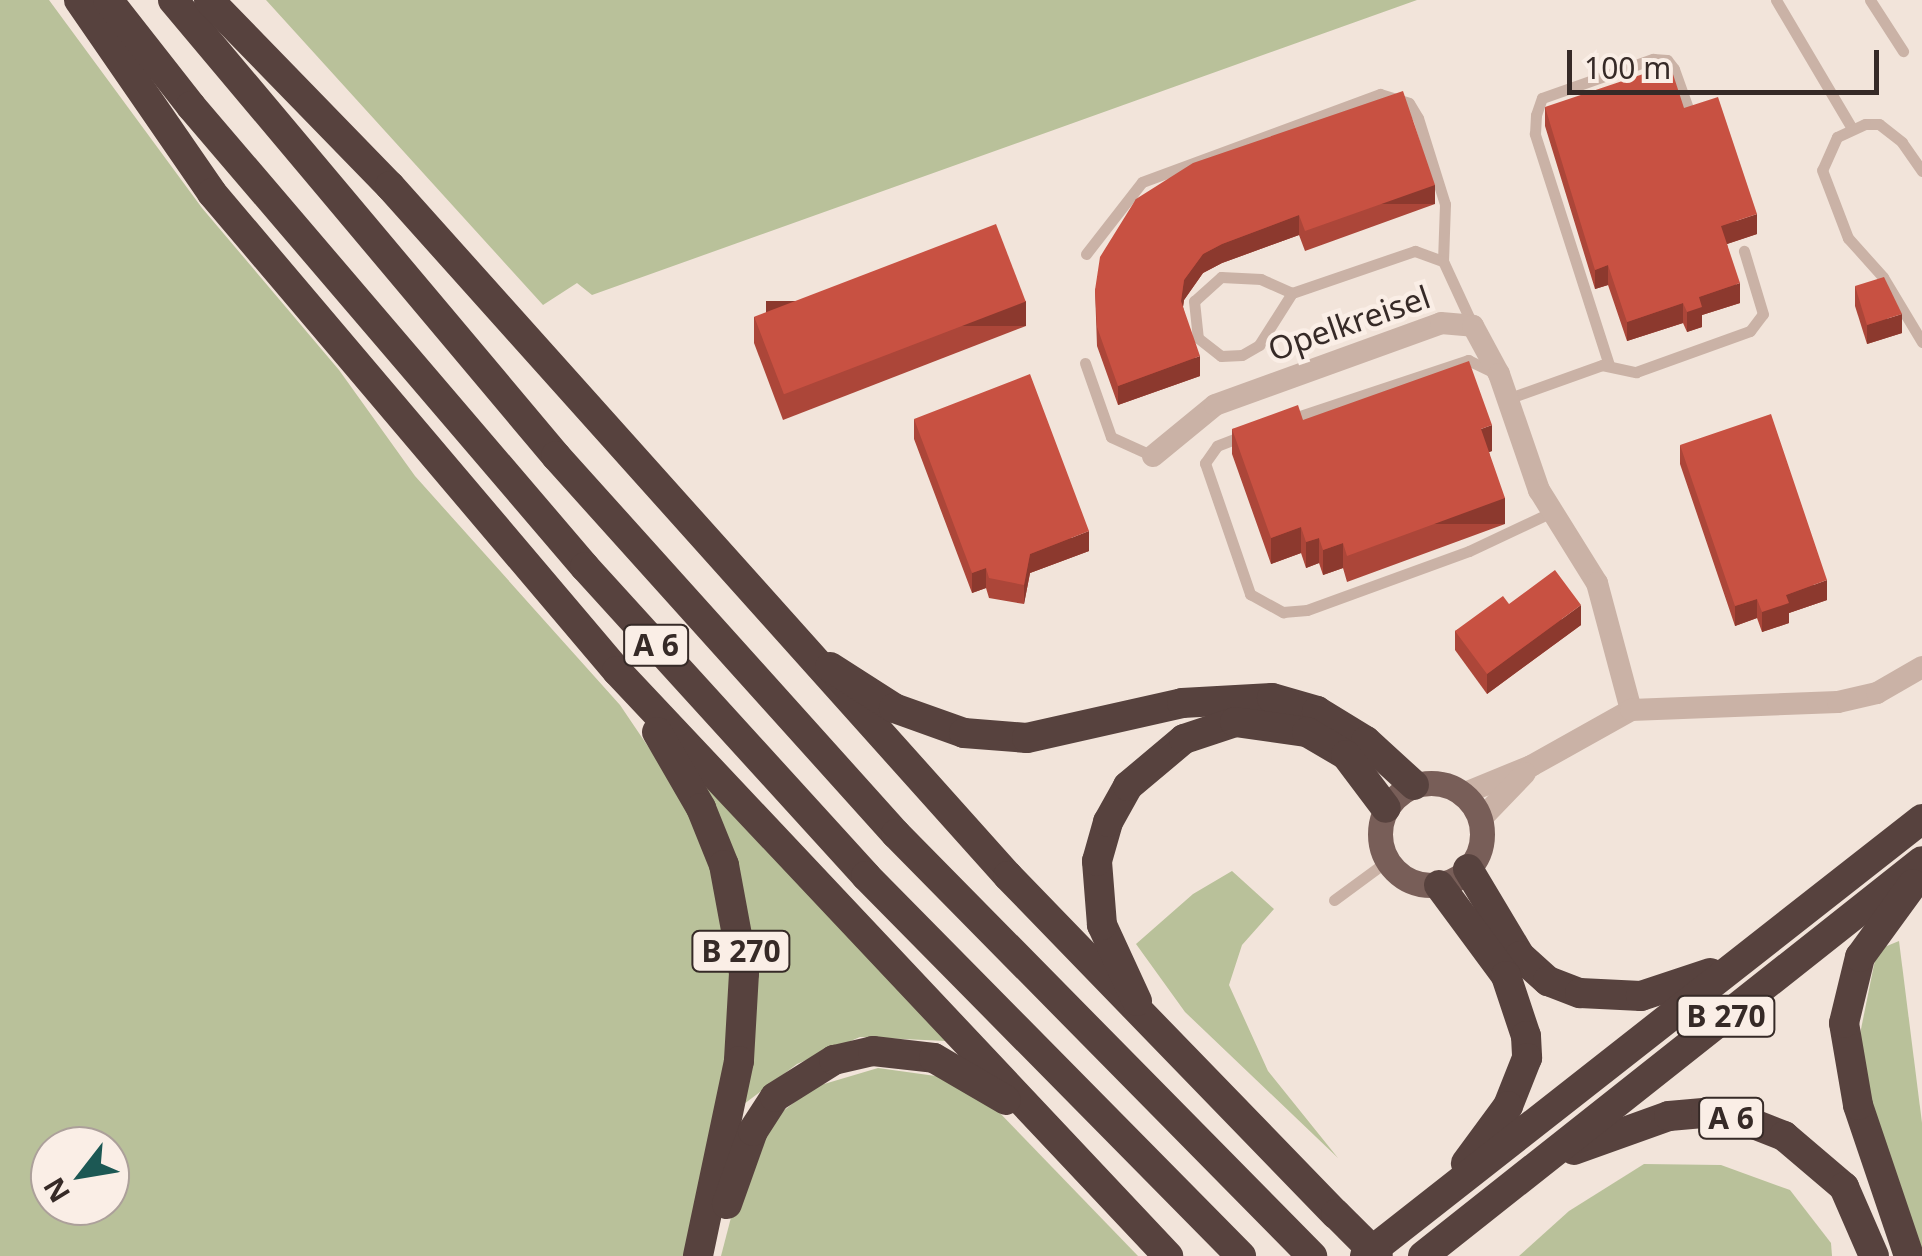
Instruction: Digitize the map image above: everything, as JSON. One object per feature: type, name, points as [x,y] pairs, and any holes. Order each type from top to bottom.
[{"type":"highway","points":[[79,0],[212,193],[617,671],[1168,1256]]},
{"type":"highway","name":"A 6","points":[[108,0],[190,106],[585,566],[880,890],[1241,1256]]},
{"type":"highway","name":"A 6","points":[[173,0],[556,456],[883,820],[1305,1250]]},
{"type":"highway","points":[[209,0],[390,186],[793,642],[1149,1026],[1378,1256]]},
{"type":"highway","points":[[793,642],[894,708],[964,733],[1027,738],[1182,703],[1272,698],[1317,710],[1366,741],[1414,785]]},
{"type":"highway","name":"B 270","points":[[617,671],[701,808],[738,927],[739,1061],[698,1256]]},
{"type":"highway","points":[[1149,1026],[1102,925],[1098,862],[1108,822],[1128,786],[1184,738],[1235,722],[1307,732],[1346,754],[1386,808]]},
{"type":"highway","name":"B 270","points":[[1365,1256],[1922,818]]},
{"type":"highway","name":"B 270","points":[[1423,1256],[1922,860]]},
{"type":"highway","points":[[1468,869],[1520,956],[1548,981],[1580,993],[1641,996],[1748,954]]},
{"type":"highway","points":[[1908,1256],[1858,1105],[1844,1024],[1860,957],[1922,874]]},
{"type":"highway","points":[[1430,1204],[1508,1106],[1527,1058],[1514,992],[1439,884]]},
{"type":"highway","points":[[716,1256],[732,1182],[753,1132],[775,1097],[834,1060],[873,1051],[934,1058],[989,1086],[1091,1171]]},
{"type":"highway","name":"A 6","points":[[1531,1170],[1669,1116],[1706,1113],[1746,1121],[1784,1136],[1844,1187],[1874,1256]]},
{"type":"main road","points":[[1414,785],[1448,786],[1463,794],[1480,820],[1478,854],[1468,869],[1439,884],[1400,876],[1387,861],[1380,843],[1386,808],[1414,785]]},
{"type":"street","name":"Opelkreisel","points":[[1153,456],[1216,405],[1442,323],[1473,326],[1499,374],[1552,512],[1597,583],[1631,710]]},
{"type":"street","points":[[1463,794],[1531,766],[1631,710],[1838,702],[1878,693],[1922,667]]},
{"type":"street","points":[[1480,820],[1531,766]]},
{"type":"lane","points":[[1776,0],[1852,128]]},
{"type":"lane","points":[[1870,0],[1903,51]]},
{"type":"lane","points":[[1609,365],[1534,134],[1536,115],[1542,98],[1653,59],[1666,60],[1674,69],[1690,114]]},
{"type":"lane","points":[[1086,254],[1142,182],[1380,94],[1410,104],[1418,118],[1445,204],[1443,261],[1473,326]]},
{"type":"lane","points":[[1922,171],[1902,142],[1879,124],[1852,128],[1837,137],[1822,170],[1826,194],[1848,238],[1883,278],[1922,342]]},
{"type":"lane","points":[[1292,293],[1260,278],[1221,276],[1203,286],[1194,300],[1198,338],[1221,356],[1242,355],[1259,346],[1292,293],[1415,251],[1443,261]]},
{"type":"lane","points":[[1507,399],[1609,365],[1636,372],[1760,324],[1764,314],[1744,251]]},
{"type":"lane","points":[[1273,426],[1468,360],[1499,374]]},
{"type":"lane","name":"Opelkreisel","points":[[1085,363],[1111,438],[1153,456]]},
{"type":"lane","points":[[1255,432],[1217,446],[1205,463],[1250,594],[1283,612],[1469,551],[1552,512]]},
{"type":"lane","points":[[1334,900],[1387,861]]},
{"type":"green space","points":[[0,0],[49,0],[202,208],[339,370],[415,476],[620,705],[693,813],[715,868],[734,974],[728,1059],[688,1256],[0,1256]]},
{"type":"green space","points":[[266,0],[1417,0],[592,295],[577,283],[543,305]]},
{"type":"green space","points":[[705,780],[946,1041],[860,1037],[797,1064],[744,1104],[753,941],[737,872],[701,783]]},
{"type":"green space","points":[[1232,871],[1274,909],[1242,945],[1229,985],[1268,1071],[1338,1158],[1185,1012],[1136,944],[1193,894]]},
{"type":"green space","points":[[1899,941],[1922,1123],[1922,1256],[1868,1107],[1859,1039],[1877,950]]},
{"type":"green space","points":[[878,1068],[950,1078],[994,1107],[1138,1256],[721,1256],[741,1179],[778,1115],[814,1087]]},
{"type":"green space","points":[[1644,1164],[1721,1165],[1790,1190],[1831,1243],[1832,1256],[1519,1256],[1569,1211]]},
{"type":"building","points":[[1670,65],[1684,108],[1718,97],[1757,214],[1721,226],[1740,283],[1699,297],[1702,307],[1687,312],[1683,303],[1627,322],[1608,265],[1595,270],[1545,107]]},
{"type":"building","points":[[1403,91],[1435,185],[1305,231],[1299,215],[1203,254],[1184,280],[1181,301],[1200,356],[1118,386],[1097,327],[1095,290],[1100,257],[1136,199],[1193,163]]},
{"type":"building","points":[[996,224],[1026,301],[784,394],[754,317]]},
{"type":"building","points":[[1884,277],[1902,314],[1867,325],[1855,286]]},
{"type":"building","points":[[1469,361],[1492,425],[1481,429],[1505,498],[1347,556],[1343,543],[1323,550],[1319,538],[1306,542],[1301,527],[1271,538],[1232,429],[1298,405],[1303,420]]},
{"type":"building","points":[[1030,374],[1089,531],[1030,554],[1024,585],[989,578],[986,568],[972,573],[914,419]]},
{"type":"building","points":[[1771,414],[1827,580],[1786,595],[1789,603],[1762,612],[1757,599],[1735,606],[1680,445]]},
{"type":"building","points":[[1555,570],[1581,605],[1487,674],[1455,631],[1503,596],[1509,604]]}]
